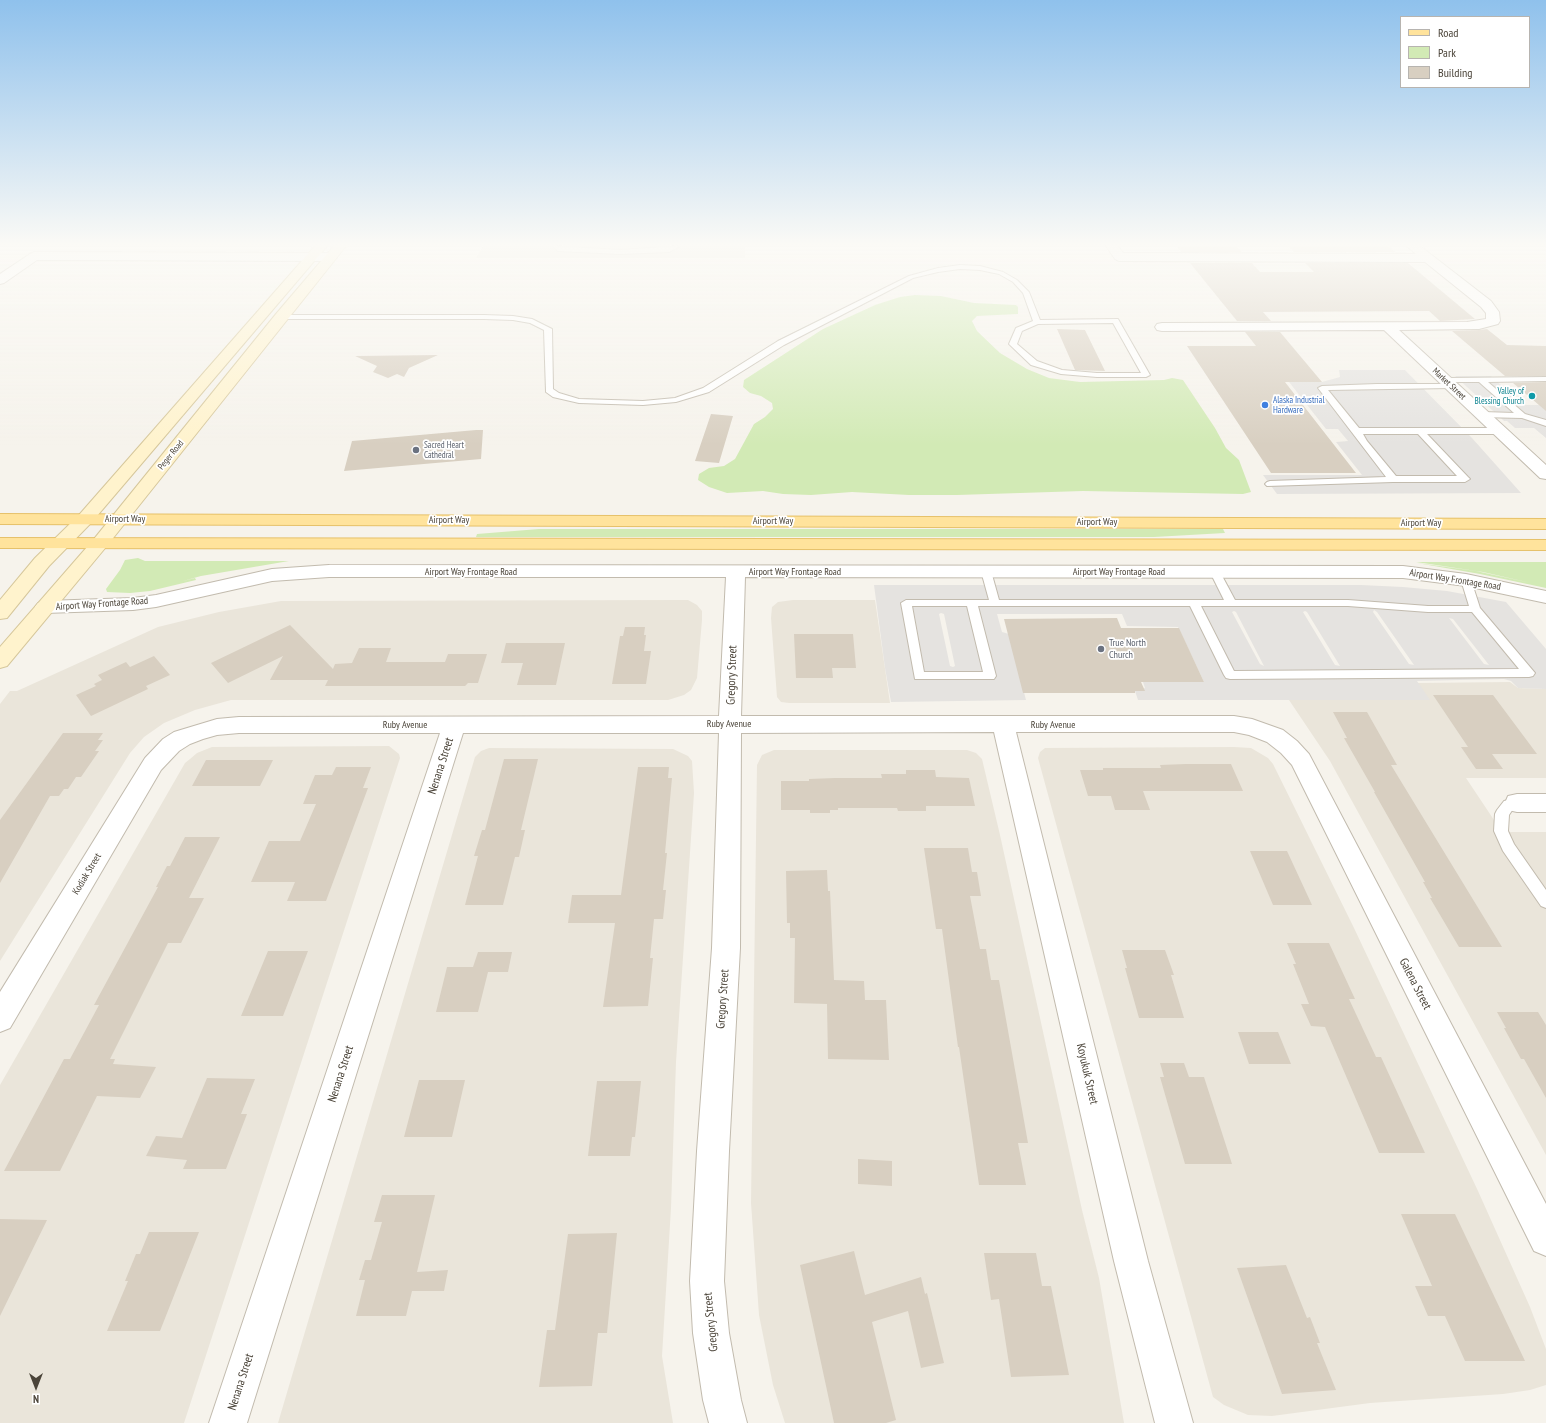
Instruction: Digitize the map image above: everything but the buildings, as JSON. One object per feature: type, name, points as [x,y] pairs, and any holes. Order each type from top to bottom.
[{"type":"main road","points":[[2,608],[42,562],[85,519],[264,312]]},
{"type":"main road","name":"Peger Road","points":[[0,661],[120,519],[285,312]]},
{"type":"main road","name":"Airport Way","points":[[0,519],[1546,524]]},
{"type":"main road","points":[[0,543],[1546,545]]},
{"type":"street","points":[[1162,327],[1388,327],[1479,325],[1493,321],[1493,312]]},
{"type":"street","name":"Market Street","points":[[1388,327],[1545,472]]},
{"type":"street","name":"Airport Way Frontage Road","points":[[46,607],[133,604],[272,575],[305,572],[1403,572],[1466,580],[1546,596]]},
{"type":"street","name":"Gregory Street","points":[[728,1423],[722,1400],[711,1333],[708,1281],[713,1151],[726,948],[730,724],[736,572]]},
{"type":"street","name":"Ruby Avenue","points":[[182,738],[198,732],[239,725],[730,724],[1234,724],[1252,727],[1275,736]]},
{"type":"street","name":"Nenana Street","points":[[228,1423],[454,725]]},
{"type":"street","name":"Koyukuk Street","points":[[1003,725],[1046,901],[1130,1261],[1174,1423]]},
{"type":"street","name":"Galena Street","points":[[1275,736],[1301,760],[1307,770],[1546,1239]]},
{"type":"street","name":"Kodiak Street","points":[[0,1018],[145,776],[162,754],[182,738]]},
{"type":"street","points":[[1517,803],[1546,803]]},
{"type":"lane","points":[[281,317],[484,317],[513,318],[532,321],[548,329],[549,390],[556,395],[579,401],[643,403],[676,400],[706,390],[781,344],[842,312]]},
{"type":"lane","points":[[1033,312],[1037,322]]},
{"type":"lane","points":[[1115,321],[1146,375],[1097,375],[1061,372],[1034,363],[1013,344],[1019,330],[1037,322],[1115,321]]},
{"type":"lane","points":[[1393,479],[1322,388],[1449,383],[1481,380],[1546,379]]},
{"type":"lane","points":[[1481,380],[1522,416]]},
{"type":"lane","points":[[1483,415],[1522,416],[1546,423]]},
{"type":"lane","points":[[1270,484],[1393,479],[1465,479],[1419,430]]},
{"type":"lane","points":[[1357,431],[1499,431]]},
{"type":"lane","points":[[986,572],[995,603]]},
{"type":"lane","points":[[1215,572],[1231,602]]},
{"type":"lane","points":[[1194,603],[1230,675],[1529,673],[1475,609],[1466,580]]},
{"type":"lane","points":[[972,604],[990,676],[919,676],[906,604],[1231,602],[1348,603],[1428,609],[1475,609]]},
{"type":"lane","points":[[1517,803],[1509,805],[1502,814],[1501,831],[1508,847],[1546,902]]},
{"type":"shaded area","points":[[1339,370],[1405,370],[1472,438],[1521,493],[1277,494],[1263,475],[1362,475],[1336,442],[1348,441],[1338,429],[1326,429],[1289,382],[1322,382],[1340,377]]},
{"type":"shaded area","points":[[1455,376],[1491,376],[1523,405],[1543,405],[1546,408],[1546,438],[1534,428],[1515,428],[1507,421],[1504,421]]},
{"type":"shaded area","points":[[874,585],[1361,585],[1447,591],[1506,602],[1546,649],[1546,689],[1518,688],[1511,681],[1504,679],[1417,681],[1430,700],[1138,700],[1135,691],[1145,688],[1143,682],[1204,682],[1178,627],[1127,626],[1122,614],[997,614],[1002,632],[1009,634],[1026,700],[891,702]],"holes":[[[1374,610],[1377,612],[1414,665],[1409,664],[1373,612]],[[1232,612],[1236,612],[1264,666],[1260,664]],[[1303,612],[1307,612],[1340,666],[1335,665]],[[941,613],[944,614],[955,666],[950,666],[939,614]],[[1449,618],[1453,619],[1489,665],[1484,664]]]},
{"type":"shaded area","points":[[688,600],[697,605],[702,611],[697,678],[691,690],[684,695],[668,700],[231,700],[195,710],[164,723],[144,737],[130,753],[0,961],[0,704],[10,691],[17,691],[158,627],[219,612],[281,601]]},
{"type":"shaded area","points":[[793,600],[875,600],[890,703],[781,702],[777,697],[771,618],[772,607],[778,602]]},
{"type":"shaded area","points":[[1510,682],[1518,688],[1546,689],[1546,778],[1466,778],[1502,832],[1546,832],[1546,1155],[1330,761],[1289,700],[1429,700],[1417,683]]},
{"type":"shaded area","points":[[389,746],[399,754],[400,758],[184,1423],[0,1423],[0,1085],[185,763],[197,753],[212,747]]},
{"type":"shaded area","points":[[489,748],[673,749],[688,756],[692,761],[694,793],[676,1062],[671,1208],[662,1356],[673,1423],[278,1423],[475,757],[481,751]]},
{"type":"shaded area","points":[[1045,748],[1251,748],[1268,758],[1273,764],[1354,928],[1478,1191],[1530,1307],[1546,1349],[1546,1385],[1530,1390],[1503,1394],[1370,1403],[1272,1416],[1248,1415],[1224,1405],[1213,1397],[1038,758],[1040,752]]},
{"type":"shaded area","points":[[774,750],[967,750],[976,753],[982,759],[1082,1210],[1099,1278],[1124,1423],[785,1423],[773,1385],[759,1315],[751,1203],[757,765],[762,755]]},
{"type":"green space","points":[[859,312],[1018,312],[1018,314],[977,316],[972,321],[977,331],[1000,353],[1027,369],[1049,378],[1080,382],[1164,380],[1172,378],[1183,380],[1215,428],[1226,448],[1239,460],[1251,492],[1243,494],[1083,491],[909,495],[852,492],[811,495],[783,494],[763,491],[727,493],[709,487],[698,480],[699,474],[709,468],[724,466],[735,459],[754,424],[765,417],[773,409],[772,403],[761,396],[750,393],[743,387],[744,380],[823,329]]},
{"type":"green space","points":[[539,529],[1223,529],[1225,533],[1154,537],[476,537],[477,534]]},
{"type":"green space","points":[[138,558],[145,561],[289,561],[201,576],[183,581],[195,578],[196,580],[150,591],[130,593],[107,592],[106,589],[120,570],[125,560]]},
{"type":"green space","points":[[1416,562],[1546,562],[1546,588],[1417,563],[1476,571],[1531,583],[1483,572]]},
{"type":"place","name":"Valley of Blessing Church","points":[[1532,396]]},
{"type":"place","name":"Alaska Industrial Hardware","points":[[1265,405]]},
{"type":"place","name":"Sacred Heart Cathedral","points":[[416,450]]},
{"type":"place","name":"True North Church","points":[[1101,649]]}]
